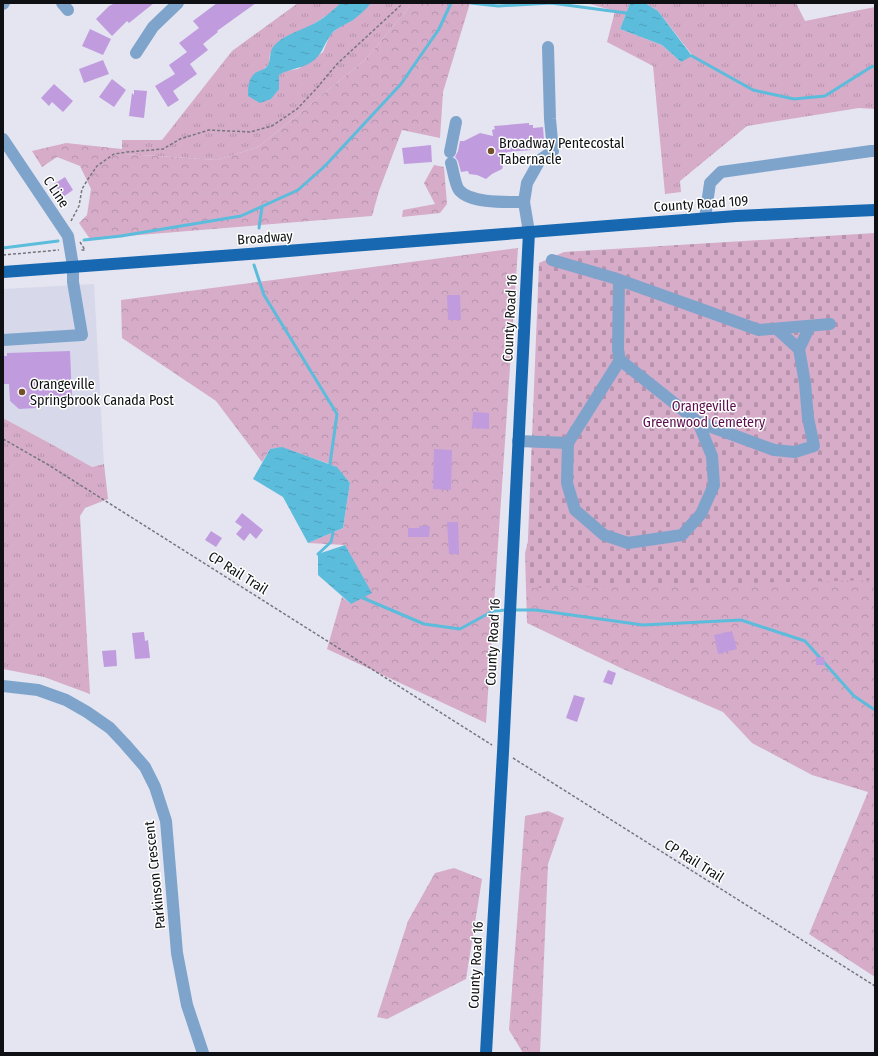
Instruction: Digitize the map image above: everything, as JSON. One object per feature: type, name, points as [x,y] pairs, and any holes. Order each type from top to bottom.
[{"type":"main road","name":"County Road 109","points":[[529,232],[704,218],[875,210]]},
{"type":"main road","name":"Broadway","points":[[3,272],[529,232]]},
{"type":"main road","name":"County Road 16","points":[[486,1053],[503,752],[529,232]]},
{"type":"street","points":[[136,53],[153,27],[178,3]]},
{"type":"street","points":[[529,232],[524,202],[527,183],[540,160],[553,151],[550,119],[548,47]]},
{"type":"street","points":[[456,122],[450,158],[458,189],[467,196],[488,201],[524,202]]},
{"type":"street","name":"C Line","points":[[3,139],[68,236],[73,266],[73,282],[82,335],[3,340]]},
{"type":"street","points":[[704,218],[710,184],[721,172],[875,151]]},
{"type":"street","points":[[552,260],[619,281],[759,330],[830,324]]},
{"type":"street","points":[[619,281],[618,350],[620,360],[698,422],[774,450],[795,452],[814,446],[808,418],[805,383],[799,349],[810,326]]},
{"type":"street","points":[[777,328],[799,349]]},
{"type":"street","points":[[620,360],[568,444],[567,483],[575,510],[604,535],[628,543],[682,535],[701,514],[714,484],[712,456],[698,422]]},
{"type":"street","points":[[518,441],[568,444]]},
{"type":"street","name":"Parkinson Crescent","points":[[3,686],[38,690],[66,700],[110,728],[126,744],[145,767],[155,786],[166,821],[177,953],[187,1005],[202,1053]]},
{"type":"path","points":[[72,219],[79,206],[82,189],[88,179],[97,166],[114,154],[163,149],[180,139],[209,130],[250,132],[272,126],[297,110],[337,64],[401,5],[401,3]]},
{"type":"path","points":[[3,255],[69,249]]},
{"type":"path","name":"CP Rail Trail","points":[[3,439],[47,464],[461,727],[875,986]]},
{"type":"shaded area","points":[[94,284],[104,464],[92,467],[3,418],[3,289]]},
{"type":"green space","points":[[298,3],[341,3],[333,11],[312,25],[282,40],[270,54],[269,64],[263,70],[254,74],[278,81],[278,75],[286,71],[298,69],[323,52],[330,35],[338,28],[352,20],[371,3],[409,3],[409,7],[366,59],[258,147],[217,160],[126,154],[122,149],[122,140],[162,140],[232,51]]},
{"type":"green space","points":[[409,3],[470,3],[443,92],[440,138],[402,130],[379,191],[372,216],[90,239],[79,223],[87,215],[91,189],[80,166],[57,157],[42,167],[32,151],[66,143],[122,149],[126,154],[217,160],[258,147],[366,59],[409,7]]},
{"type":"green space","points":[[586,3],[615,3],[615,11]]},
{"type":"green space","points":[[615,3],[630,3],[620,29],[662,45],[681,62],[692,55],[658,11],[645,3],[796,3],[805,21],[875,7],[875,109],[859,108],[747,126],[680,181],[681,192],[665,194],[653,66],[607,42],[615,11]]},
{"type":"green space","points":[[434,165],[444,167],[447,204],[440,213],[402,217],[403,210],[435,204],[424,183]]},
{"type":"green space","name":"Orangeville Greenwood Cemetery","points":[[875,233],[875,580],[526,588],[539,263],[564,252]]},
{"type":"green space","name":"Orangeville Greenwood Cemetery","points":[[875,236],[875,977],[809,934],[868,792],[812,775],[752,743],[723,712],[623,669],[527,623],[525,553],[548,468]]},
{"type":"green space","points":[[518,248],[486,723],[327,649],[342,597],[351,604],[345,545],[308,543],[343,528],[350,483],[336,467],[282,448],[270,449],[262,462],[216,401],[122,338],[121,300]]},
{"type":"green space","points":[[3,418],[92,467],[104,464],[108,499],[85,508],[80,516],[90,694],[44,677],[3,669]]},
{"type":"green space","points":[[548,811],[564,818],[548,864],[540,1053],[523,1053],[509,1030],[525,816]]},
{"type":"green space","points":[[454,868],[482,879],[466,979],[387,1019],[377,1017],[408,921],[435,873]]},
{"type":"water","points":[[341,3],[371,3],[356,18],[332,33],[320,54],[314,60],[306,65],[286,71],[279,75],[279,89],[271,99],[260,103],[248,96],[248,87],[251,78],[255,73],[267,67],[270,54],[276,43],[285,37],[319,21]]},
{"type":"water","points":[[630,3],[645,3],[658,11],[692,56],[681,62],[662,45],[620,29]]},
{"type":"water","points":[[282,447],[337,467],[350,483],[343,528],[308,543],[283,497],[253,479],[270,449]]},
{"type":"water","points":[[345,545],[372,593],[351,604],[318,575],[318,554]]},
{"type":"building","points":[[115,3],[154,3],[129,23],[127,21],[112,36],[96,19],[109,6]]},
{"type":"building","points":[[217,3],[256,3],[217,31],[218,32],[203,44],[208,50],[190,64],[197,74],[173,91],[179,100],[168,107],[155,86],[175,74],[169,65],[187,52],[179,43],[199,28],[193,21]]},
{"type":"building","points":[[90,29],[111,39],[103,55],[82,46]]},
{"type":"building","points":[[103,60],[109,74],[84,83],[79,69]]},
{"type":"building","points":[[112,79],[126,90],[114,107],[99,97]]},
{"type":"building","points":[[54,84],[73,101],[63,112],[52,102],[49,106],[41,98]]},
{"type":"building","points":[[134,90],[147,91],[144,118],[129,116],[132,93],[134,95]]},
{"type":"building","name":"Broadway Pentecostal Tabernacle","points":[[529,123],[529,125],[533,125],[533,128],[543,127],[544,140],[535,140],[536,143],[531,143],[531,150],[507,152],[502,169],[486,179],[477,175],[469,174],[468,171],[461,172],[458,161],[455,157],[460,141],[464,141],[480,133],[493,136],[492,130],[495,129],[494,126]]},
{"type":"building","points":[[431,145],[432,162],[404,164],[402,148]]},
{"type":"building","points":[[65,177],[73,190],[63,197],[54,184]]},
{"type":"building","points":[[447,295],[460,295],[461,320],[448,320]]},
{"type":"building","points":[[70,351],[72,397],[35,401],[36,408],[19,409],[10,401],[9,384],[3,384],[3,356],[7,356],[7,353]]},
{"type":"building","points":[[473,412],[489,413],[489,429],[472,428]]},
{"type":"building","points":[[434,449],[452,450],[451,490],[433,489]]},
{"type":"building","points":[[242,513],[263,530],[256,539],[250,533],[244,541],[236,534],[242,527],[235,522]]},
{"type":"building","points":[[447,522],[458,522],[459,554],[449,554]]},
{"type":"building","points":[[419,526],[430,526],[429,537],[408,537],[408,528],[419,528]]},
{"type":"building","points":[[211,531],[222,538],[216,547],[205,540]]},
{"type":"building","points":[[732,631],[737,649],[718,654],[714,635]]},
{"type":"building","points":[[144,632],[145,641],[148,640],[150,658],[135,659],[132,633]]},
{"type":"building","points":[[116,650],[117,666],[104,667],[102,651]]},
{"type":"building","points":[[816,657],[824,657],[825,665],[816,665]]},
{"type":"building","points":[[608,670],[616,673],[612,685],[603,682]]},
{"type":"building","points":[[574,695],[585,698],[577,722],[566,718]]},
{"type":"waterway","points":[[84,240],[121,236],[241,216],[298,190],[325,166],[401,84],[439,29],[451,3]]},
{"type":"waterway","points":[[471,3],[498,6],[551,3],[626,13]]},
{"type":"waterway","points":[[692,56],[753,90],[794,99],[825,96],[871,67],[875,66]]},
{"type":"waterway","points":[[259,228],[262,207]]},
{"type":"waterway","points":[[3,248],[58,241]]},
{"type":"waterway","points":[[254,265],[264,295],[337,414],[330,464]]},
{"type":"waterway","points":[[318,554],[331,542],[333,533]]},
{"type":"waterway","points":[[363,598],[424,624],[460,629],[493,611],[507,610]]},
{"type":"waterway","points":[[512,610],[536,610],[643,625],[741,620],[805,641],[854,696],[875,710]]},
{"type":"place","name":"Broadway Pentecostal Tabernacle","points":[[491,151]]},
{"type":"place","name":"Orangeville Springbrook Canada Post","points":[[22,392]]}]
